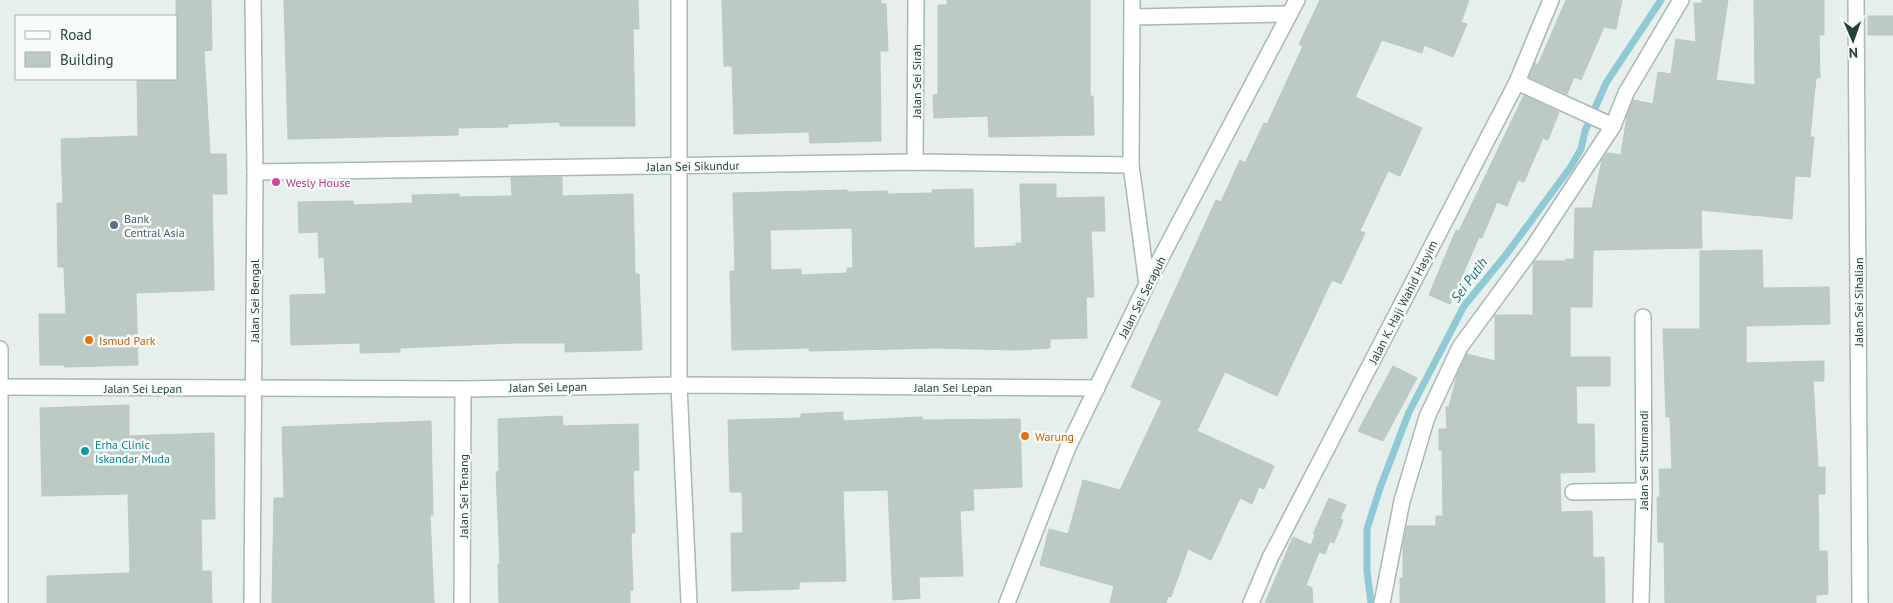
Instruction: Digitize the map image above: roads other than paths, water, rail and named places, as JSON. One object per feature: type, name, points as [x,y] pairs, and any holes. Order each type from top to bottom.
[{"type":"street","name":"Jalan Sei Bengal","points":[[252,603],[255,172],[253,0]]},
{"type":"street","points":[[679,0],[679,385],[689,603]]},
{"type":"street","name":"Jalan Sei Sirah","points":[[915,162],[916,0]]},
{"type":"street","points":[[1132,0],[1131,165],[1148,284]]},
{"type":"street","name":"Jalan Sei Serapuh","points":[[1007,603],[1068,446],[1148,284],[1297,0]]},
{"type":"street","name":"Jalan K. Haji Wahid Hasyim","points":[[1251,603],[1270,558],[1517,82],[1551,0]]},
{"type":"street","points":[[1382,603],[1402,501],[1427,417],[1460,347],[1532,250],[1681,0]]},
{"type":"street","name":"Jalan Sei Sihalian","points":[[1856,0],[1860,603]]},
{"type":"street","points":[[1132,17],[1289,14]]},
{"type":"street","points":[[1517,82],[1608,123]]},
{"type":"street","name":"Jalan Sei Sikundur","points":[[255,172],[915,162],[1131,165]]},
{"type":"street","name":"Jalan Sei Situmandi","points":[[1641,603],[1644,491],[1643,317]]},
{"type":"street","points":[[0,350],[0,603]]},
{"type":"street","name":"Jalan Sei Lepan","points":[[0,387],[463,389],[679,385],[1097,388]]},
{"type":"street","name":"Jalan Sei Tenang","points":[[462,603],[463,389]]},
{"type":"street","points":[[1573,492],[1644,491]]},
{"type":"waterway","name":"Sei Putih","points":[[1371,603],[1367,571],[1367,529],[1380,488],[1409,412],[1464,306],[1505,256],[1570,168],[1581,149],[1585,131],[1606,83],[1661,0]]},
{"type":"place","name":"Wesly House","points":[[276,182]]},
{"type":"place","name":"Bank Central Asia","points":[[114,225]]},
{"type":"place","name":"Ismud Park","points":[[89,340]]},
{"type":"place","name":"Warung","points":[[1025,436]]},
{"type":"place","name":"Erha Clinic Iskandar Muda","points":[[85,451]]}]
